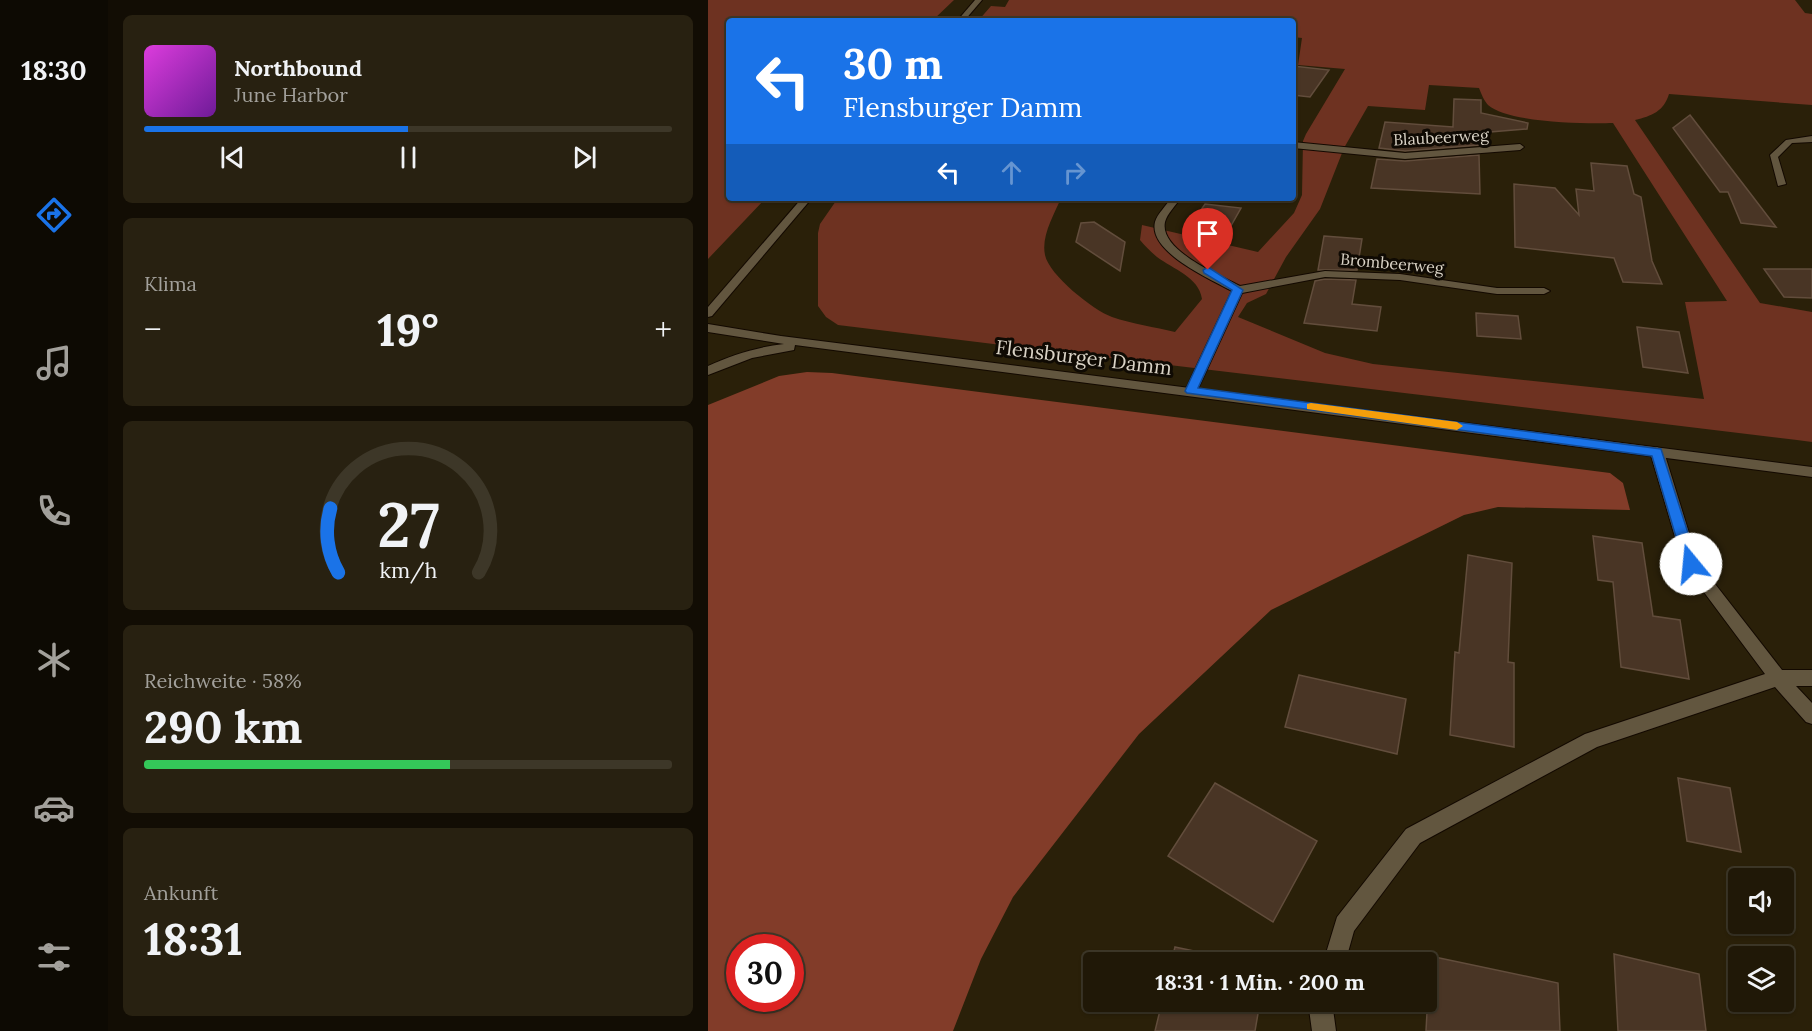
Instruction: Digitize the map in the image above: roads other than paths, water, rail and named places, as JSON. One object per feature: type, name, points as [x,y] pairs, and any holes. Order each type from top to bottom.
[{"type":"street","points":[[963,18],[979,0]]},
{"type":"street","points":[[1781,184],[1773,157],[1781,145],[1797,139],[1812,139]]},
{"type":"street","name":"Blaubeerweg","points":[[1296,145],[1405,156],[1520,147]]},
{"type":"street","points":[[708,314],[804,201]]},
{"type":"street","points":[[1174,201],[1160,221],[1161,238],[1176,254],[1238,290],[1191,391]]},
{"type":"street","name":"Brombeerweg","points":[[1238,290],[1324,274],[1400,277],[1497,291],[1544,291]]},
{"type":"street","name":"Flensburger Damm","points":[[708,328],[1812,472]]},
{"type":"street","points":[[708,370],[765,350],[829,345]]},
{"type":"street","points":[[1657,452],[1691,564],[1778,678],[1812,716]]},
{"type":"street","points":[[1337,952],[1345,925],[1413,836],[1592,740],[1778,678],[1812,678]]},
{"type":"street","points":[[1321,1012],[1324,1031]]}]
